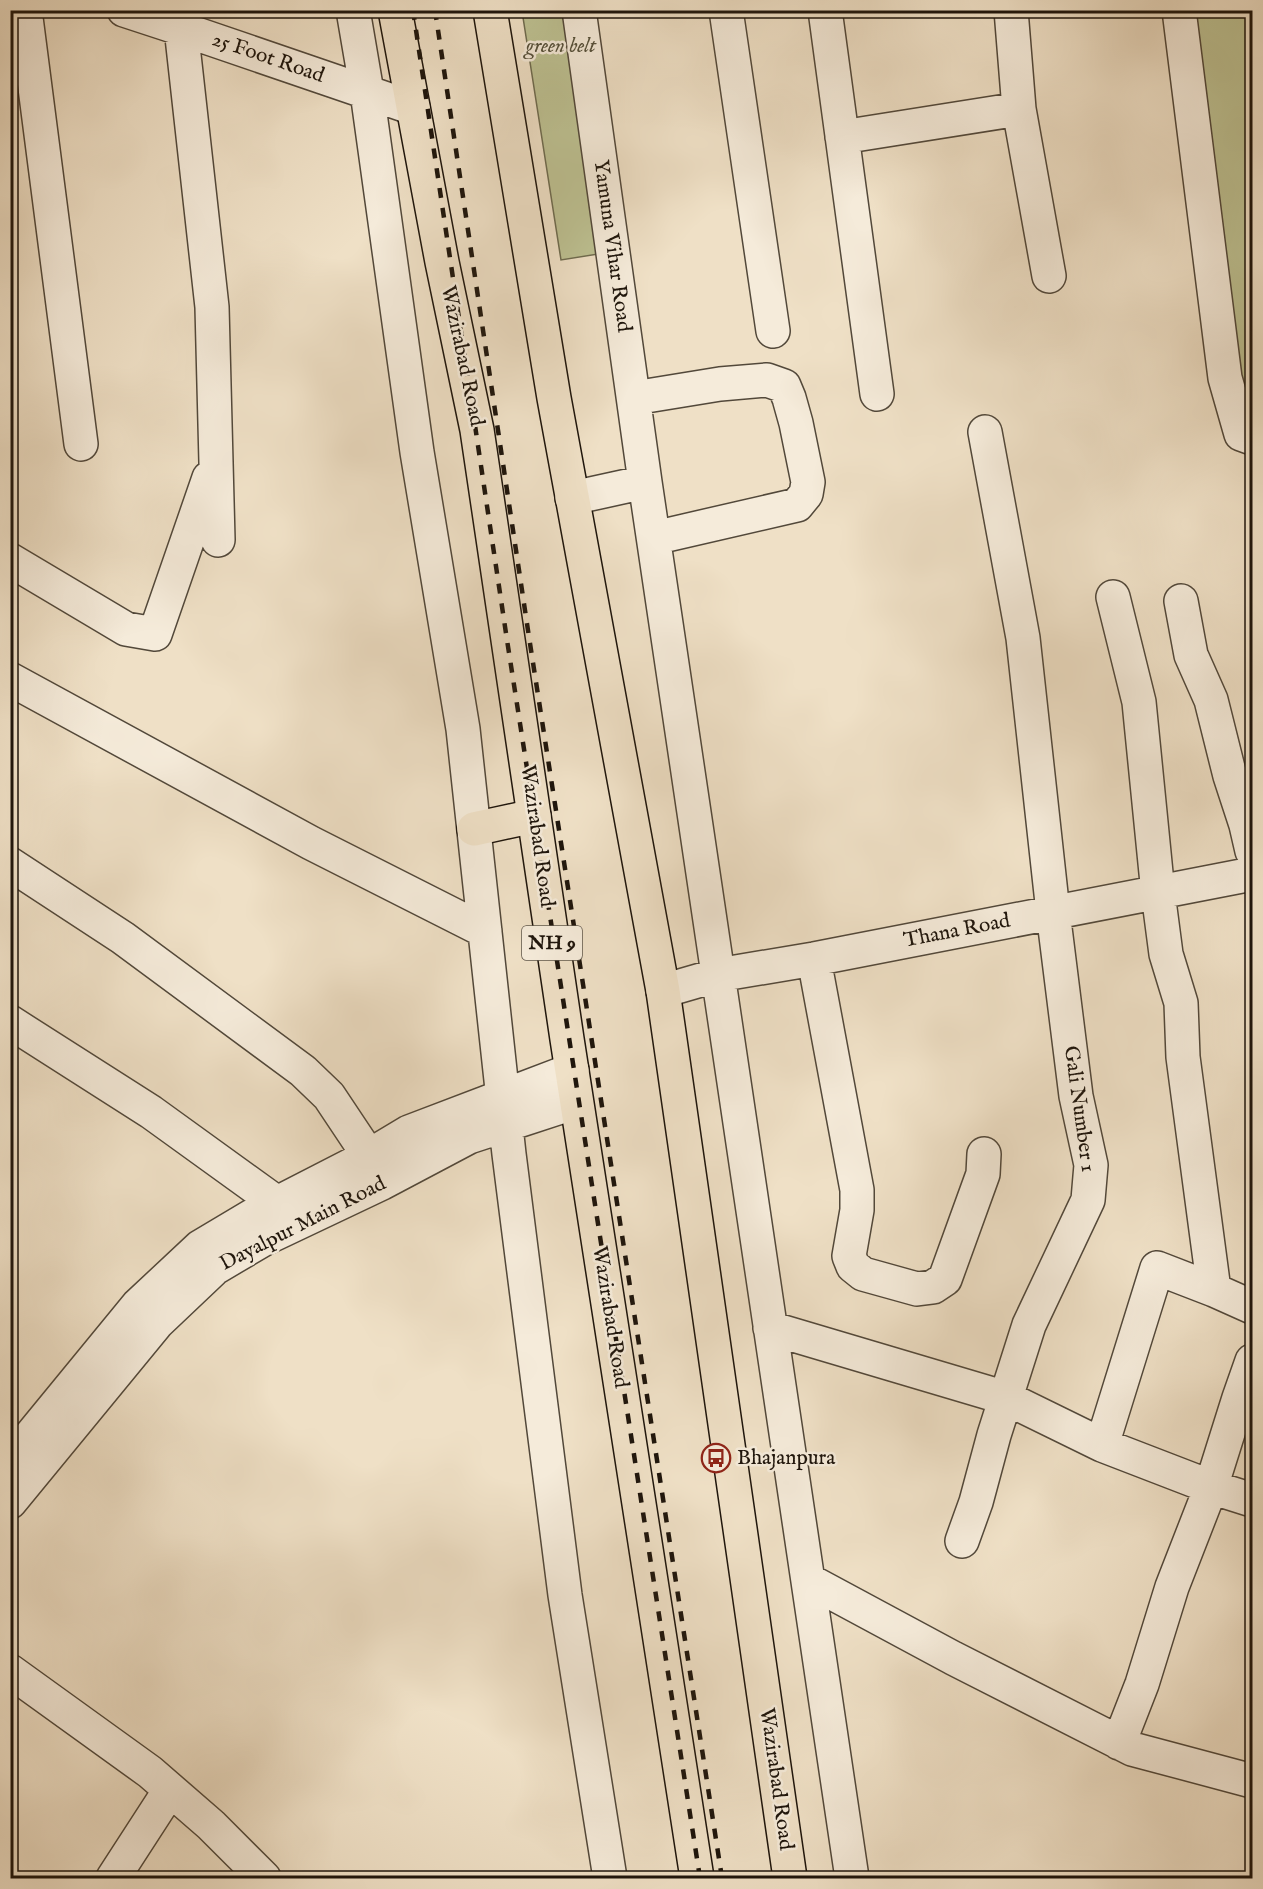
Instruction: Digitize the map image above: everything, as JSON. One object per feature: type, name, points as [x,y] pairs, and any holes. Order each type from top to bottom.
[{"type":"main road","name":"Wazirabad Road","points":[[395,10],[412,108],[477,430],[576,1102],[697,1878]]},
{"type":"main road","name":"Wazirabad Road","points":[[490,10],[554,398],[663,991],[790,1878]]},
{"type":"main road","points":[[474,829],[534,816]]},
{"type":"street","points":[[25,10],[81,444]]},
{"type":"street","name":"25 Foot Road","points":[[124,10],[181,20],[412,108]]},
{"type":"street","points":[[353,10],[367,92],[417,452],[463,729],[504,1110],[566,1595],[610,1878]]},
{"type":"street","name":"Yamuna Vihar Road","points":[[579,10],[645,482],[852,1878]]},
{"type":"street","points":[[726,10],[773,331]]},
{"type":"street","points":[[825,10],[877,394]]},
{"type":"street","points":[[1011,10],[1019,109],[1048,276]]},
{"type":"street","points":[[1179,10],[1225,378],[1241,434],[1252,438]]},
{"type":"street","points":[[181,20],[212,307],[218,540]]},
{"type":"street","points":[[843,137],[1019,109]]},
{"type":"street","points":[[634,398],[720,384],[767,380],[784,386],[796,423],[808,482],[806,494],[797,505],[654,538]]},
{"type":"street","name":"Gali Number 1","points":[[962,1541],[976,1502],[1029,1324],[1088,1200],[1091,1165],[1076,1096],[1023,638],[985,432]]},
{"type":"street","points":[[10,561],[126,628],[155,634],[216,456]]},
{"type":"street","points":[[572,498],[645,482]]},
{"type":"street","points":[[1113,597],[1139,702],[1158,893],[1166,954],[1180,1003],[1183,1058],[1214,1290]]},
{"type":"street","points":[[1181,601],[1191,655],[1211,700],[1252,851]]},
{"type":"street","points":[[10,679],[311,843],[485,931]]},
{"type":"street","points":[[10,864],[123,938],[303,1071],[329,1096],[375,1170]]},
{"type":"street","name":"Thana Road","points":[[663,991],[718,975],[814,959],[1252,874]]},
{"type":"street","points":[[814,959],[857,1190],[857,1210],[849,1256],[853,1266],[863,1274],[917,1289],[933,1287],[945,1279],[983,1174],[984,1154]]},
{"type":"street","points":[[10,1022],[151,1112],[277,1203]]},
{"type":"street","name":"Dayalpur Main Road","points":[[10,1461],[138,1305],[200,1247],[277,1203],[469,1137],[504,1110],[572,1070]]},
{"type":"street","name":"Dayalpur Main Road","points":[[504,1110],[576,1102]]},
{"type":"street","name":"Dayalpur Main Road","points":[[10,1502],[157,1323],[215,1268],[375,1170]]},
{"type":"street","points":[[1102,1445],[1157,1268],[1252,1307]]},
{"type":"street","points":[[770,1328],[1006,1398],[1102,1445],[1211,1487],[1252,1500]]},
{"type":"street","points":[[1119,1743],[1142,1684],[1172,1587],[1211,1487],[1252,1361]]},
{"type":"street","points":[[808,1580],[953,1658],[1132,1749],[1252,1781]]},
{"type":"street","points":[[10,1671],[150,1772],[211,1825],[264,1878]]},
{"type":"street","points":[[113,1878],[170,1790]]},
{"type":"green space","name":"green belt","points":[[522,11],[589,11],[623,250],[561,260]]},
{"type":"green space","points":[[1170,11],[1246,11],[1252,58],[1252,418],[1227,418]]},
{"type":"railway","points":[[413,10],[507,640],[700,1878]]},
{"type":"railway","points":[[435,10],[529,637],[722,1878]]},
{"type":"place","name":"Bhajanpura","points":[[716,1458]]}]
